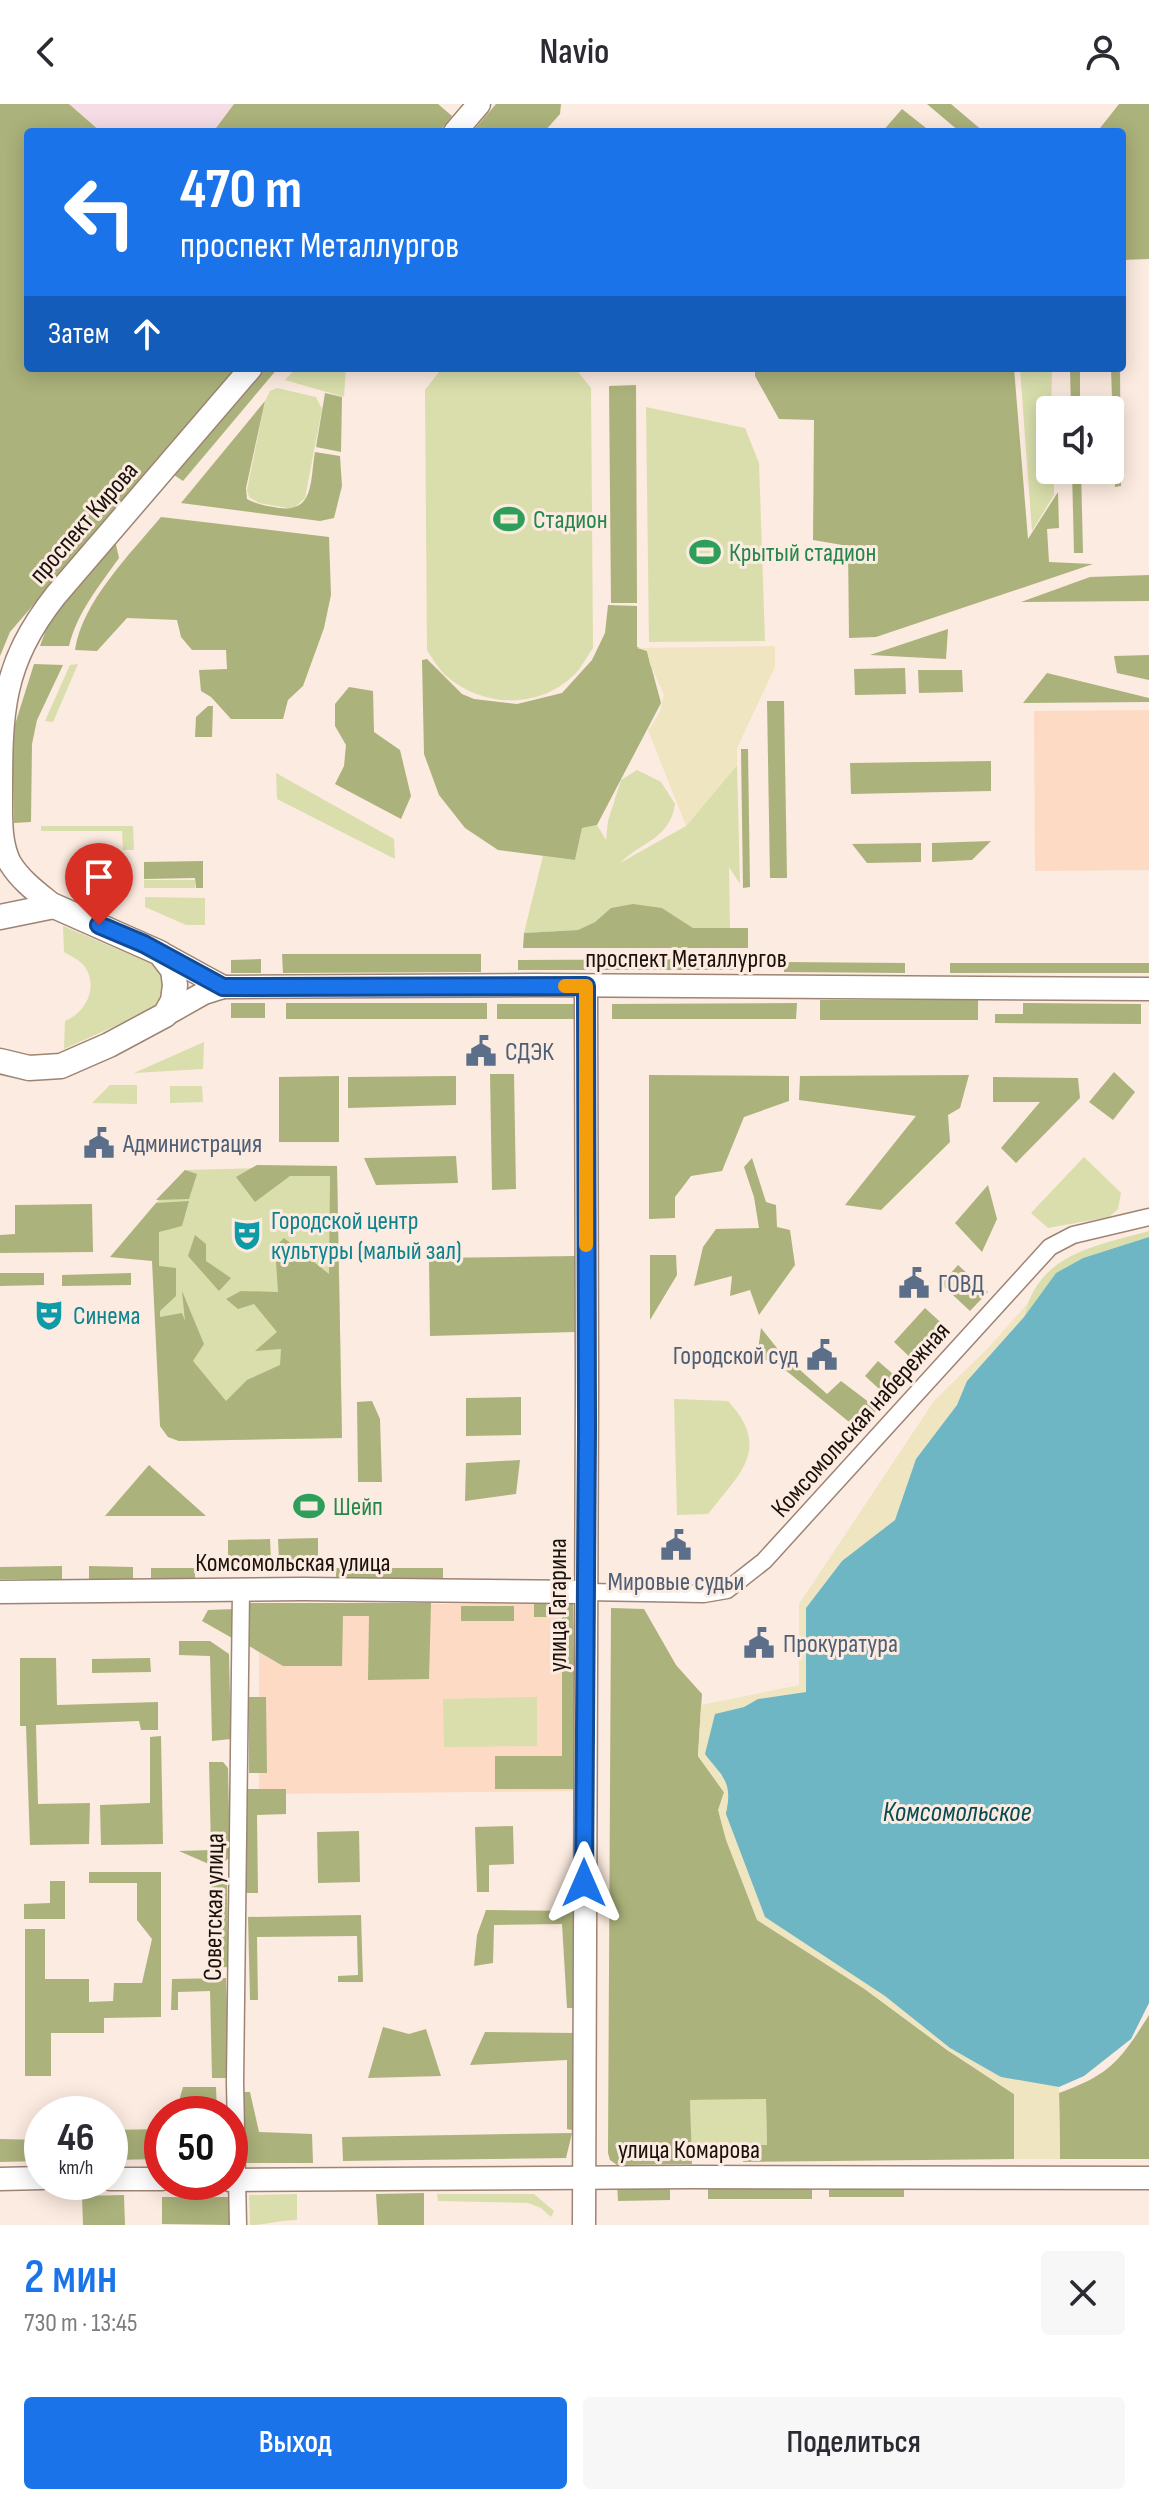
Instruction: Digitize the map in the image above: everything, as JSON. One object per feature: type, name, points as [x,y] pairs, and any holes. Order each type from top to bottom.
[{"type":"main road","points":[[458,128],[479,104]]},
{"type":"main road","name":"проспект Кирова","points":[[54,906],[29,887],[10,863],[0,832],[2,715],[5,693],[17,655],[40,615],[56,595],[248,372]]},
{"type":"main road","points":[[0,917],[54,906],[160,953],[173,970],[175,985],[173,1001],[165,1015],[61,1066],[0,1080]]},
{"type":"main road","name":"проспект Металлургов","points":[[160,953],[223,987]]},
{"type":"main road","name":"улица Гагарина","points":[[584,2225],[586,986]]},
{"type":"main road","name":"проспект Металлургов","points":[[165,1015],[204,993],[223,987],[1149,989]]},
{"type":"main road","points":[[0,1061],[29,1068],[61,1066]]},
{"type":"main road","name":"Комсомольская улица","points":[[0,1592],[585,1592]]},
{"type":"main road","points":[[0,2179],[24,2178]]},
{"type":"main road","name":"улица Комарова","points":[[248,2180],[1149,2178]]},
{"type":"street","name":"Комсомольская набережная","points":[[585,1592],[704,1594],[727,1590],[764,1561],[1050,1247],[1073,1235],[1149,1217]]},
{"type":"street","name":"Советская улица","points":[[235,2096],[241,1590]]},
{"type":"street","name":"Советская улица","points":[[235,2200],[238,2225]]},
{"type":"shaded area","points":[[69,104],[234,104],[216,128],[96,128]]},
{"type":"shaded area","points":[[1149,710],[1149,870],[1035,871],[1034,711]]},
{"type":"shaded area","points":[[259,1604],[576,1604],[577,1791],[259,1794]]},
{"type":"green space","points":[[0,104],[69,104],[96,128],[24,128],[24,372],[234,372],[10,632],[0,656]]},
{"type":"green space","points":[[234,104],[438,104],[452,116],[442,128],[216,128]]},
{"type":"green space","points":[[496,104],[561,104],[560,114],[548,128],[475,128]]},
{"type":"green space","points":[[927,104],[951,104],[979,128],[955,128]]},
{"type":"green space","points":[[1119,104],[1149,104],[1149,259],[1126,260],[1126,128],[1100,128]]},
{"type":"green space","points":[[902,109],[926,128],[885,128]]},
{"type":"green space","points":[[261,372],[275,372],[183,481],[174,475]]},
{"type":"green space","points":[[292,372],[346,372],[344,397],[285,380]]},
{"type":"green space","name":"Стадион","points":[[439,372],[578,372],[591,388],[593,648],[578,671],[561,686],[545,694],[510,700],[476,694],[445,675],[427,650],[425,390]]},
{"type":"green space","points":[[755,372],[1014,372],[1028,539],[1058,492],[1059,528],[1047,529],[1049,562],[1093,564],[876,637],[849,638],[848,546],[813,540],[814,420],[779,419]]},
{"type":"green space","points":[[1020,372],[1052,372],[1051,396],[1036,396],[1036,484],[1054,484],[1054,495],[1032,531]]},
{"type":"green space","points":[[1070,372],[1080,372],[1080,396],[1071,396]]},
{"type":"green space","points":[[1111,372],[1120,372],[1120,396],[1112,396]]},
{"type":"green space","points":[[636,385],[637,603],[611,603],[609,386]]},
{"type":"green space","points":[[277,388],[316,397],[322,409],[305,498],[293,509],[259,503],[249,497],[247,490],[265,401],[270,391]]},
{"type":"green space","points":[[325,393],[342,397],[341,452],[316,447]]},
{"type":"green space","points":[[265,401],[246,488],[247,499],[279,508],[299,505],[309,492],[315,452],[340,456],[342,486],[334,518],[320,521],[181,503]]},
{"type":"green space","name":"Крытый стадион","points":[[646,407],[745,428],[759,463],[765,641],[649,642]]},
{"type":"green space","points":[[1072,484],[1081,484],[1083,553],[1074,553]]},
{"type":"green space","points":[[161,517],[329,537],[331,595],[324,628],[303,686],[288,700],[283,719],[231,719],[211,697],[201,691],[199,670],[227,669],[226,650],[192,650],[181,637],[177,620],[127,618],[97,651],[75,650],[79,632],[97,597]]},
{"type":"green space","points":[[115,540],[119,558],[83,611],[69,646],[40,646],[50,619]]},
{"type":"green space","points":[[1149,575],[1149,601],[1021,602],[1090,577]]},
{"type":"green space","points":[[608,605],[637,606],[637,647],[647,651],[661,703],[597,825],[582,828],[575,860],[498,850],[465,828],[439,795],[424,754],[422,660],[427,659],[462,694],[474,699],[517,704],[562,693],[592,660],[605,633]]},
{"type":"green space","points":[[948,629],[946,659],[870,655]]},
{"type":"green space","points":[[1149,655],[1149,680],[1117,673],[1114,656]]},
{"type":"green space","points":[[34,664],[63,665],[37,720],[32,744],[31,822],[14,823],[12,734]]},
{"type":"green space","points":[[78,664],[53,722],[45,721],[70,665]]},
{"type":"green space","points":[[905,668],[906,694],[855,695],[854,669]]},
{"type":"green space","points":[[918,670],[962,670],[963,692],[919,693]]},
{"type":"green space","points":[[1047,673],[1149,698],[1149,702],[1023,703]]},
{"type":"green space","points":[[349,687],[373,691],[374,732],[400,750],[411,796],[401,819],[335,784],[344,766],[346,745],[335,726],[335,704]]},
{"type":"green space","points":[[767,701],[784,701],[787,878],[770,878]]},
{"type":"green space","points":[[208,706],[213,706],[212,737],[195,737],[196,717]]},
{"type":"green space","points":[[741,749],[748,749],[750,887],[743,888]]},
{"type":"green space","points":[[991,761],[991,791],[851,794],[850,763]]},
{"type":"green space","points":[[737,765],[740,884],[729,867],[730,929],[693,928],[662,908],[611,908],[595,922],[578,930],[524,933],[543,856],[575,860],[582,828],[597,825],[606,840],[608,821],[621,780],[637,770],[661,782],[675,804],[672,816],[661,833],[620,863],[686,826]]},
{"type":"green space","points":[[276,773],[394,839],[395,859],[277,799]]},
{"type":"green space","points":[[41,826],[133,826],[134,850],[123,850],[122,831],[41,831]]},
{"type":"green space","points":[[991,841],[972,860],[932,862],[932,843]]},
{"type":"green space","points":[[921,843],[921,862],[867,863],[852,844]]},
{"type":"green space","points":[[203,861],[203,888],[196,888],[195,878],[144,879],[144,862]]},
{"type":"green space","points":[[144,880],[195,880],[195,888],[144,888]]},
{"type":"green space","points":[[145,897],[205,898],[205,925],[186,925],[145,907]]},
{"type":"green space","points":[[633,904],[662,908],[693,928],[748,928],[748,948],[523,948],[524,933],[578,930],[595,922],[611,908]]},
{"type":"green space","points":[[63,926],[150,963],[160,973],[163,984],[162,995],[155,1008],[64,1049],[65,1021],[84,1006],[91,983],[83,965],[64,952]]},
{"type":"green space","points":[[282,954],[481,954],[481,972],[283,973]]},
{"type":"green space","points":[[261,959],[261,973],[231,973],[231,960]]},
{"type":"green space","points":[[742,959],[742,970],[518,970],[518,960]]},
{"type":"green space","points":[[784,962],[905,963],[905,973],[784,972]]},
{"type":"green space","points":[[950,963],[1149,963],[1149,973],[950,973]]},
{"type":"green space","points":[[820,1000],[978,1000],[978,1020],[820,1020]]},
{"type":"green space","points":[[231,1003],[265,1003],[265,1018],[231,1018]]},
{"type":"green space","points":[[286,1003],[487,1003],[487,1019],[286,1019]]},
{"type":"green space","points":[[797,1003],[796,1019],[612,1019],[612,1004]]},
{"type":"green space","points":[[1023,1003],[1141,1004],[1141,1024],[995,1023],[995,1014],[1023,1014]]},
{"type":"green space","points":[[497,1004],[574,1004],[574,1019],[497,1019]]},
{"type":"green space","points":[[204,1042],[203,1069],[134,1073]]},
{"type":"green space","points":[[1114,1072],[1135,1092],[1113,1120],[1089,1102]]},
{"type":"green space","points":[[490,1074],[514,1074],[516,1189],[492,1190]]},
{"type":"green space","points":[[649,1075],[789,1076],[789,1101],[744,1117],[722,1171],[691,1176],[675,1197],[675,1218],[649,1219]]},
{"type":"green space","points":[[969,1075],[960,1108],[948,1115],[950,1142],[881,1210],[845,1205],[916,1116],[799,1100],[800,1076]]},
{"type":"green space","points":[[339,1076],[339,1142],[279,1142],[279,1077]]},
{"type":"green space","points":[[456,1076],[456,1105],[348,1108],[348,1077]]},
{"type":"green space","points":[[993,1077],[1078,1078],[1080,1098],[1016,1163],[1001,1148],[1040,1102],[993,1102]]},
{"type":"green space","points":[[110,1085],[137,1085],[137,1104],[92,1103]]},
{"type":"green space","points":[[170,1086],[202,1086],[203,1102],[170,1103]]},
{"type":"green space","points":[[456,1156],[458,1183],[376,1185],[364,1158]]},
{"type":"green space","points":[[1084,1157],[1121,1193],[1118,1209],[1109,1217],[1048,1228],[1031,1213]]},
{"type":"green space","points":[[752,1158],[766,1202],[776,1205],[777,1227],[790,1230],[795,1265],[759,1315],[750,1290],[730,1296],[732,1276],[694,1286],[703,1247],[716,1229],[759,1228],[754,1197],[744,1167]]},
{"type":"green space","points":[[257,1165],[337,1166],[342,1438],[179,1441],[168,1437],[160,1426],[152,1261],[110,1257],[156,1203],[189,1201],[182,1226],[159,1232],[159,1266],[176,1268],[176,1296],[160,1311],[160,1317],[182,1313],[185,1321],[182,1291],[204,1344],[193,1361],[226,1401],[247,1380],[280,1365],[281,1349],[255,1351],[277,1332],[254,1304],[238,1309],[226,1299],[241,1291],[278,1292],[275,1247],[284,1238],[329,1274],[330,1176],[290,1176],[255,1202],[236,1177]]},
{"type":"green space","points":[[337,1166],[342,1438],[179,1441],[168,1437],[160,1426],[156,1203],[185,1170]]},
{"type":"green space","points":[[185,1170],[197,1174],[189,1199],[156,1200]]},
{"type":"green space","points":[[988,1185],[997,1219],[982,1252],[955,1223]]},
{"type":"green space","points":[[92,1204],[93,1252],[0,1253],[0,1235],[15,1234],[15,1205]]},
{"type":"green space","points":[[1149,1231],[1149,1237],[1083,1258],[1056,1273],[1024,1317],[1031,1296],[1055,1266],[1089,1248]]},
{"type":"green space","points":[[195,1235],[206,1244],[206,1261],[231,1278],[219,1291],[188,1256]]},
{"type":"green space","points":[[650,1255],[676,1255],[677,1275],[650,1320]]},
{"type":"green space","points":[[575,1256],[576,1332],[430,1336],[429,1258]]},
{"type":"green space","points":[[958,1265],[988,1292],[970,1311],[941,1284]]},
{"type":"green space","points":[[0,1273],[44,1273],[44,1285],[0,1286]]},
{"type":"green space","points":[[131,1273],[131,1285],[62,1286],[62,1275]]},
{"type":"green space","points":[[925,1308],[949,1330],[917,1364],[894,1342]]},
{"type":"green space","points":[[761,1328],[781,1353],[827,1394],[841,1381],[878,1409],[859,1430],[773,1360],[742,1360],[743,1354],[758,1350]]},
{"type":"green space","points":[[878,1361],[901,1381],[888,1397],[865,1376]]},
{"type":"green space","points":[[521,1397],[521,1435],[466,1436],[466,1398]]},
{"type":"green space","points":[[674,1399],[728,1401],[748,1433],[749,1447],[740,1473],[708,1514],[677,1515]]},
{"type":"green space","points":[[372,1401],[380,1419],[382,1482],[358,1482],[357,1402]]},
{"type":"green space","points":[[520,1460],[516,1494],[465,1501],[466,1463]]},
{"type":"green space","points":[[149,1465],[206,1516],[105,1516]]},
{"type":"green space","points":[[318,1538],[318,1559],[279,1560],[278,1539]]},
{"type":"green space","points":[[270,1539],[271,1560],[228,1560],[228,1540]]},
{"type":"green space","points":[[62,1566],[62,1579],[0,1579],[0,1567]]},
{"type":"green space","points":[[89,1566],[133,1567],[133,1580],[89,1579]]},
{"type":"green space","points":[[151,1568],[195,1568],[195,1581],[151,1581]]},
{"type":"green space","points":[[336,1568],[443,1568],[443,1582],[336,1582]]},
{"type":"green space","points":[[248,1603],[431,1603],[429,1679],[368,1680],[369,1616],[343,1616],[342,1666],[283,1666],[249,1646]]},
{"type":"green space","points":[[534,1603],[573,1604],[576,1789],[495,1789],[495,1756],[562,1756],[562,1617],[534,1617]]},
{"type":"green space","points":[[461,1606],[514,1606],[514,1621],[461,1621]]},
{"type":"green space","points":[[611,1608],[644,1609],[676,1665],[702,1694],[698,1756],[866,1990],[947,2050],[1014,2094],[1014,2159],[743,2162],[742,2145],[767,2145],[766,2099],[690,2100],[692,2164],[617,2165],[610,2160]]},
{"type":"green space","points":[[234,1609],[232,1638],[202,1621],[208,1610]]},
{"type":"green space","points":[[179,1641],[210,1641],[229,1654],[231,1739],[212,1741],[210,1656],[179,1655]]},
{"type":"green space","points":[[20,1658],[56,1658],[57,1705],[158,1702],[158,1730],[141,1730],[139,1721],[36,1725],[38,1804],[90,1803],[89,1844],[30,1845],[26,1726],[20,1726]]},
{"type":"green space","points":[[150,1658],[151,1672],[92,1673],[92,1659]]},
{"type":"green space","points":[[249,1697],[266,1697],[267,1773],[249,1773]]},
{"type":"green space","points":[[537,1697],[537,1746],[444,1747],[443,1699]]},
{"type":"green space","points":[[161,1736],[163,1844],[101,1845],[100,1805],[150,1803],[150,1737]]},
{"type":"green space","points":[[209,1762],[223,1762],[228,1768],[230,1857],[222,1864],[211,1865],[179,1851],[211,1850]]},
{"type":"green space","points":[[244,1789],[286,1789],[286,1814],[257,1815],[258,1893],[246,1893]]},
{"type":"green space","points":[[513,1826],[514,1864],[489,1865],[489,1892],[477,1892],[475,1827]]},
{"type":"green space","points":[[359,1831],[360,1882],[318,1883],[317,1832]]},
{"type":"green space","points":[[89,1872],[161,1872],[161,2017],[104,2018],[104,2033],[51,2033],[51,2076],[25,2076],[25,1929],[45,1929],[45,1979],[89,1979],[89,2002],[113,2001],[114,1983],[142,1983],[152,1939],[137,1920],[137,1883],[89,1883]]},
{"type":"green space","points":[[50,1881],[65,1881],[65,1919],[24,1919],[24,1904],[50,1903]]},
{"type":"green space","points":[[227,1882],[228,1967],[212,1968],[211,1883]]},
{"type":"green space","points":[[486,1910],[576,1911],[578,2008],[567,2008],[562,1924],[494,1925],[493,1963],[474,1966],[477,1935]]},
{"type":"green space","points":[[361,1915],[363,1982],[338,1982],[338,1976],[358,1975],[357,1936],[257,1937],[258,2000],[250,2000],[248,1917]]},
{"type":"green space","points":[[226,1978],[229,2078],[212,2078],[210,1991],[178,1992],[178,2010],[171,2010],[172,1979]]},
{"type":"green space","points":[[1149,2015],[1149,2159],[1060,2159],[1059,2093],[1091,2079],[1113,2064]]},
{"type":"green space","points":[[383,2027],[409,2034],[426,2029],[441,2076],[368,2078]]},
{"type":"green space","points":[[485,2032],[574,2033],[576,2131],[567,2129],[567,2060],[470,2065]]},
{"type":"green space","points":[[183,2087],[216,2087],[216,2096],[180,2096]]},
{"type":"green space","points":[[244,2092],[250,2092],[259,2132],[312,2134],[313,2163],[248,2163],[248,2096],[244,2096]]},
{"type":"green space","points":[[766,2099],[767,2145],[691,2146],[690,2100]]},
{"type":"green space","points":[[144,2129],[144,2159],[128,2160],[128,2130]]},
{"type":"green space","points":[[572,2133],[566,2158],[343,2161],[342,2137]]},
{"type":"green space","points":[[0,2139],[24,2140],[24,2161],[0,2162]]},
{"type":"green space","points":[[670,2181],[670,2200],[618,2201],[617,2183]]},
{"type":"green space","points":[[812,2182],[812,2199],[708,2199],[708,2183]]},
{"type":"green space","points":[[829,2184],[904,2184],[904,2197],[829,2197]]},
{"type":"green space","points":[[424,2193],[424,2225],[378,2225],[376,2194]]},
{"type":"green space","points":[[297,2194],[297,2220],[250,2225],[249,2195]]},
{"type":"green space","points":[[437,2194],[534,2194],[554,2211],[551,2217],[541,2208],[528,2203],[438,2201]]},
{"type":"green space","points":[[82,2200],[124,2200],[125,2225],[83,2225]]},
{"type":"green space","points":[[162,2200],[229,2200],[230,2225],[162,2224]]},
{"type":"sand","points":[[775,646],[775,667],[737,748],[737,765],[686,826],[648,730],[659,714],[664,695],[647,651],[637,648]]},
{"type":"sand","points":[[1027,1304],[1024,1317],[967,1381],[957,1405],[916,1459],[895,1520],[842,1561],[806,1608],[806,1692],[758,1699],[744,1707],[715,1714],[719,1774],[727,1781],[729,1799],[726,1814],[885,1996],[950,2048],[1001,2077],[1059,2087],[1060,2159],[1014,2159],[1014,2094],[866,1990],[757,1920],[726,1840],[718,1810],[724,1792],[698,1756],[701,1705],[799,1685],[799,1604],[934,1401]]},
{"type":"water","name":"Комсомольское","points":[[1149,1237],[1149,2003],[1131,2039],[1084,2076],[1059,2087],[1001,2077],[950,2048],[885,1996],[765,1917],[726,1814],[728,1794],[725,1781],[705,1754],[715,1714],[744,1707],[758,1699],[806,1692],[806,1608],[842,1561],[895,1520],[916,1459],[957,1405],[967,1381],[1024,1317],[1056,1273],[1083,1258]]},
{"type":"slow traffic","points":[[565,986],[586,986],[586,1245]]},
{"type":"place","name":"Стадион","points":[[509,519]]},
{"type":"place","name":"Крытый стадион","points":[[705,552]]},
{"type":"place","name":"СДЭК","points":[[481,1051]]},
{"type":"place","name":"Администрация","points":[[99,1143]]},
{"type":"place","name":"Городской центр культуры (малый зал)","points":[[247,1235]]},
{"type":"place","name":"ГОВД","points":[[914,1283]]},
{"type":"place","name":"Синема","points":[[49,1315]]},
{"type":"place","name":"Городской суд","points":[[822,1355]]},
{"type":"place","name":"Шейп","points":[[309,1506]]},
{"type":"place","name":"Мировые судьи","points":[[676,1545]]},
{"type":"place","name":"Прокуратура","points":[[759,1643]]},
{"type":"route","points":[[99,925],[144,944],[223,987],[586,986],[584,1883]]}]
